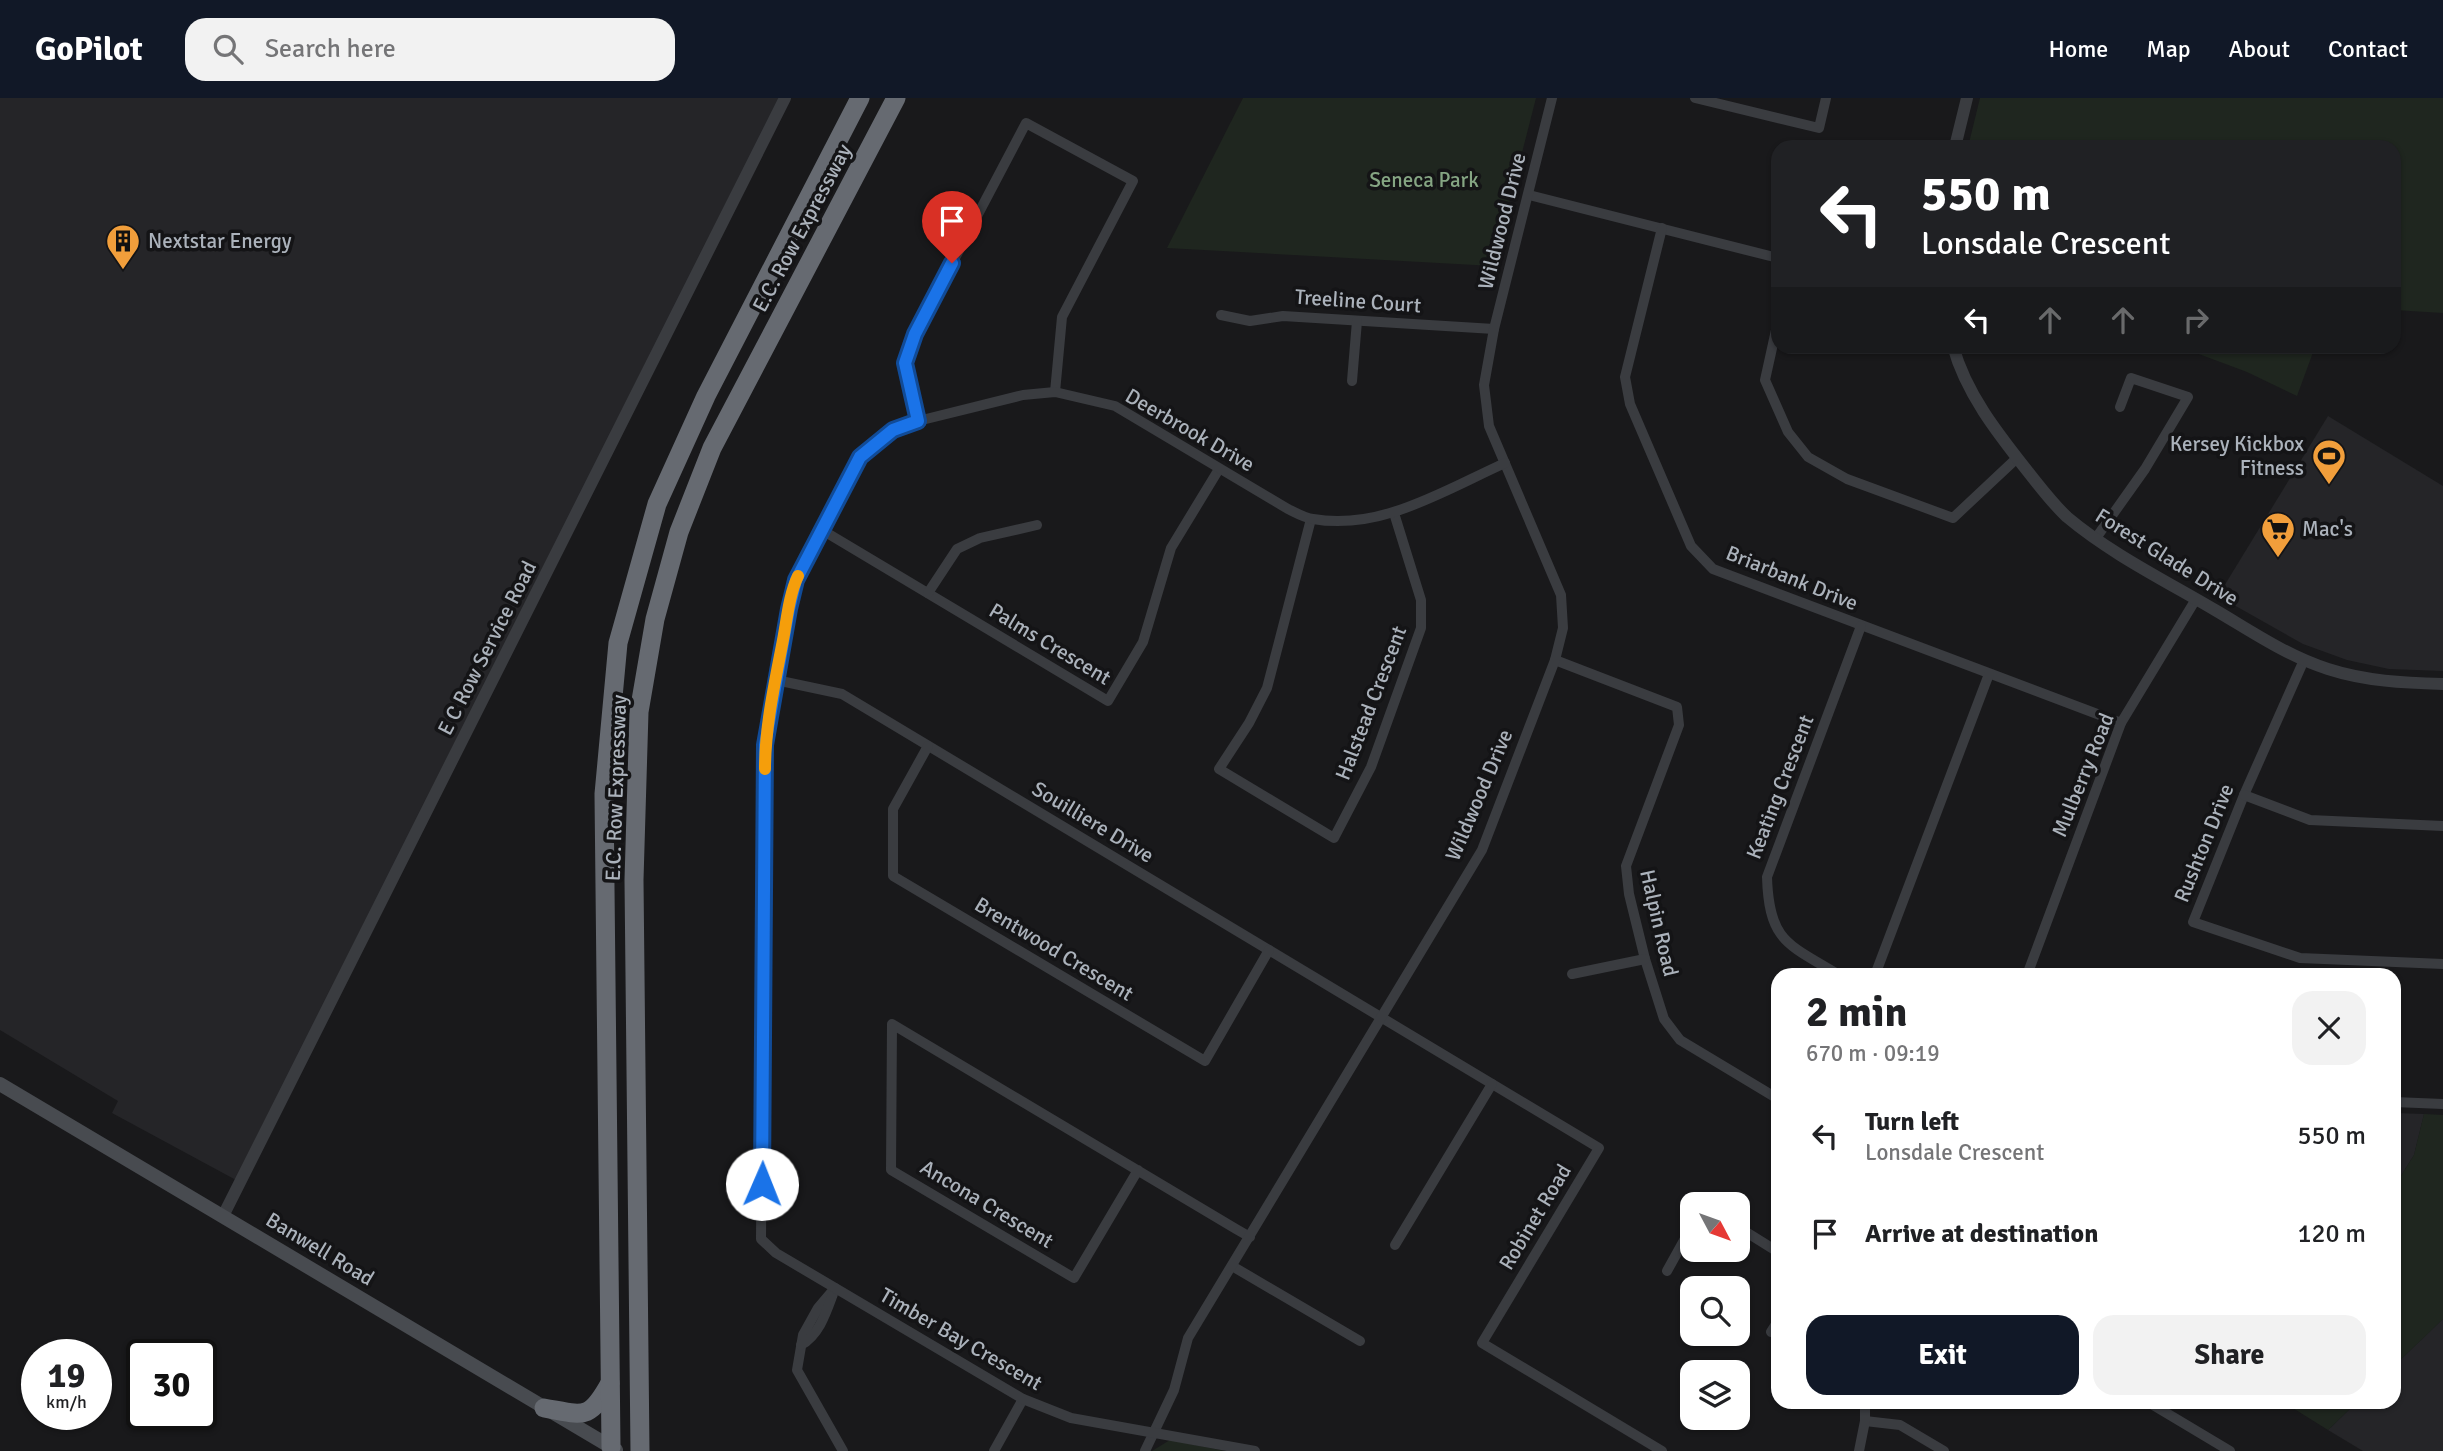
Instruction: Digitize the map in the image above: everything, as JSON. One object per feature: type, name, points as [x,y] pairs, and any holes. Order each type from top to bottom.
[{"type":"highway","name":"E.C. Row Expressway","points":[[614,1449],[604,794],[618,643],[657,504],[712,384],[860,98]]},
{"type":"highway","name":"E.C. Row Expressway","points":[[640,1451],[634,880],[639,712],[655,619],[678,531],[712,448],[896,98]]},
{"type":"highway","points":[[544,1408],[575,1413],[589,1411],[600,1401],[611,1382]]},
{"type":"main road","name":"Banwell Road","points":[[0,1084],[614,1449]]},
{"type":"street","name":"E C Row Service Road","points":[[223,1216],[785,98]]},
{"type":"street","name":"Wildwood Drive","points":[[1145,1451],[1174,1390],[1188,1338],[1482,850],[1555,660],[1563,628],[1561,595],[1489,426],[1484,384],[1494,329],[1552,98]]},
{"type":"street","points":[[1695,98],[1819,128],[1826,98]]},
{"type":"street","points":[[1957,140],[1967,98]]},
{"type":"street","points":[[918,421],[905,363],[915,334],[1027,123],[1133,181],[1062,317],[1055,392]]},
{"type":"street","points":[[1529,195],[1771,256]]},
{"type":"street","name":"Briarbank Drive","points":[[1662,228],[1625,377],[1630,404],[1692,546],[1713,569],[2121,723]]},
{"type":"street","name":"Treeline Court","points":[[1221,315],[1250,321],[1283,316],[1494,329]]},
{"type":"street","points":[[1352,382],[1357,321]]},
{"type":"street","points":[[1771,353],[1765,380],[1788,432],[1808,457],[1847,479],[1953,518],[2017,458]]},
{"type":"street","name":"Forest Glade Drive","points":[[1955,354],[1972,391],[2017,458],[2057,507],[2096,538],[2304,660],[2327,669],[2372,679],[2443,684]]},
{"type":"street","points":[[2096,538],[2145,469],[2188,397],[2131,378],[2120,407]]},
{"type":"street","name":"Deerbrook Drive","points":[[835,1289],[776,1253],[761,1239],[765,745],[796,580],[860,457],[893,430],[918,421],[1023,395],[1055,392],[1115,406],[1288,509],[1311,519],[1349,523],[1394,513],[1504,463]]},
{"type":"street","name":"Palms Crescent","points":[[822,530],[1108,701],[1143,642],[1171,548],[1219,469]]},
{"type":"street","name":"Halstead Crescent","points":[[1311,519],[1267,688],[1249,723],[1219,769],[1334,838],[1371,767],[1421,628],[1421,600],[1394,513]]},
{"type":"street","points":[[928,593],[957,549],[980,538],[1037,525]]},
{"type":"street","name":"Mulberry Road","points":[[2030,968],[2121,723],[2196,599]]},
{"type":"street","name":"Keating Crescent","points":[[1827,968],[1788,945],[1774,926],[1768,904],[1767,877],[1861,626]]},
{"type":"street","name":"Halpin Road","points":[[1555,660],[1677,707],[1679,725],[1626,866],[1629,894],[1645,959],[1664,1019],[1680,1040],[1771,1095]]},
{"type":"street","name":"Rushton Drive","points":[[2304,660],[2244,794],[2193,922],[2300,958],[2443,964]]},
{"type":"street","points":[[1878,968],[1989,674]]},
{"type":"street","name":"Souilliere Drive","points":[[776,680],[842,694],[1382,1018]]},
{"type":"street","name":"Brentwood Crescent","points":[[928,746],[893,809],[893,876],[1205,1061],[1269,950]]},
{"type":"street","points":[[2244,794],[2310,820],[2443,826]]},
{"type":"street","points":[[1572,974],[1645,959]]},
{"type":"street","name":"Robinet Road","points":[[1382,1018],[1599,1148],[1482,1343],[1662,1451]]},
{"type":"street","name":"Ancona Crescent","points":[[1138,1170],[1074,1278],[891,1170],[892,1024],[950,1059],[1138,1170],[1250,1237]]},
{"type":"street","points":[[1395,1245],[1492,1084]]},
{"type":"street","points":[[2401,1102],[2443,1104]]},
{"type":"street","points":[[1750,1234],[1771,1248]]},
{"type":"street","points":[[1667,1271],[1680,1248]]},
{"type":"street","points":[[1232,1266],[1360,1341]]},
{"type":"street","points":[[835,1289],[826,1313],[811,1339],[801,1345],[797,1370],[843,1451]]},
{"type":"street","name":"Timber Bay Crescent","points":[[835,1289],[1023,1399],[1071,1418],[1255,1451]]},
{"type":"street","points":[[994,1451],[1023,1399]]},
{"type":"street","points":[[1859,1451],[1866,1421],[1865,1409]]},
{"type":"street","points":[[2160,1409],[2231,1451]]},
{"type":"street","points":[[1866,1421],[1900,1425],[1944,1451]]},
{"type":"shaded area","points":[[0,98],[780,98],[236,1180],[112,1113],[118,1101],[0,1030]]},
{"type":"shaded area","points":[[2328,416],[2443,486],[2443,671],[2389,669],[2347,660],[2303,644],[2218,596]]},
{"type":"shaded area","points":[[2401,1113],[2424,1114],[2414,1155],[2401,1176]]},
{"type":"shaded area","points":[[2443,1319],[2443,1451],[2363,1451],[2328,1430],[2350,1409],[2401,1409],[2401,1359]]},
{"type":"green space","name":"Seneca Park","points":[[1243,98],[1536,98],[1493,266],[1167,248]]},
{"type":"green space","points":[[1980,98],[2443,98],[2443,313],[2401,310],[2401,140],[1970,140]]},
{"type":"green space","points":[[2199,354],[2312,354],[2297,396],[2247,372]]},
{"type":"green space","points":[[2424,1114],[2443,1115],[2443,1319],[2401,1359],[2401,1176],[2414,1155]]},
{"type":"green space","points":[[2294,1409],[2350,1409],[2328,1430]]},
{"type":"green space","points":[[1170,1440],[1225,1451],[1152,1451]]},
{"type":"slow traffic","points":[[765,769],[765,745],[776,680],[798,576]]},
{"type":"place","name":"Nextstar Energy","points":[[123,271]]},
{"type":"place","name":"Kersey Kickbox Fitness","points":[[2329,486]]},
{"type":"place","name":"Mac's","points":[[2278,559]]},
{"type":"route","points":[[762,1184],[765,745],[789,609],[796,580],[860,457],[893,430],[918,421],[905,363],[915,334],[952,263]]}]
